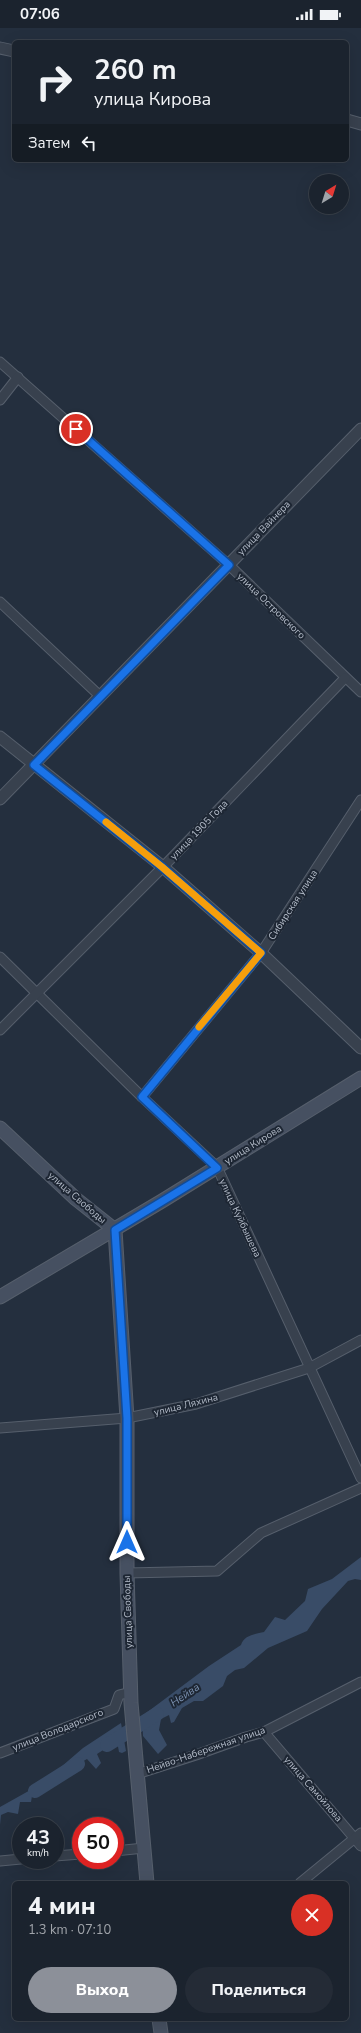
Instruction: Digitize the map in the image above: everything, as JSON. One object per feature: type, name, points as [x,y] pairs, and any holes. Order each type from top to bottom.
[{"type":"main road","name":"улица Кирова","points":[[0,1297],[115,1230],[361,1078]]},
{"type":"main road","name":"улица Свободы","points":[[0,1128],[76,1199],[115,1230],[127,1418],[127,1573],[131,1697],[148,1881]]},
{"type":"main road","points":[[159,2021],[160,2033]]},
{"type":"street","points":[[0,48],[12,51]]},
{"type":"street","points":[[349,121],[361,124]]},
{"type":"street","name":"улица Островского","points":[[0,362],[229,565],[361,692]]},
{"type":"street","points":[[0,400],[18,377]]},
{"type":"street","name":"улица Вайнера","points":[[0,799],[361,429]]},
{"type":"street","points":[[0,602],[100,696]]},
{"type":"street","name":"улица 1905 Года","points":[[0,1030],[162,867],[345,678]]},
{"type":"street","points":[[0,737],[162,867],[261,953],[361,1048]]},
{"type":"street","name":"Сибирская улица","points":[[142,1097],[261,953],[361,800]]},
{"type":"street","name":"улица Куйбышева","points":[[0,957],[36,994],[217,1168],[361,1478]]},
{"type":"street","name":"улица Ляхина","points":[[0,1428],[127,1418],[196,1404],[310,1368],[361,1340]]},
{"type":"street","points":[[127,1573],[217,1571],[261,1534],[361,1488]]},
{"type":"street","name":"Нейво-Набережная улица","points":[[137,1774],[196,1755],[246,1736],[264,1732],[361,1682]]},
{"type":"street","name":"улица Володарского","points":[[0,1753],[114,1709],[118,1695],[131,1697]]},
{"type":"street","name":"улица Самойлова","points":[[264,1732],[358,1836],[361,1846]]},
{"type":"street","points":[[302,1881],[358,1836]]},
{"type":"street","points":[[124,1849],[144,1848]]},
{"type":"street","points":[[0,1861],[12,1860]]},
{"type":"water","points":[[361,1557],[361,1580],[355,1579],[348,1581],[322,1609],[307,1631],[268,1648],[244,1668],[235,1670],[227,1676],[223,1686],[203,1701],[194,1701],[182,1708],[174,1722],[171,1723],[169,1715],[161,1719],[159,1730],[167,1745],[158,1754],[143,1736],[142,1716],[209,1666],[241,1645],[247,1637],[264,1632],[275,1617],[285,1620],[305,1601],[308,1589],[332,1579]]},
{"type":"water","points":[[121,1723],[126,1751],[122,1753],[119,1752],[117,1741],[97,1754],[101,1763],[96,1769],[87,1759],[75,1766],[75,1770],[62,1773],[61,1767],[83,1748]]},
{"type":"water","points":[[50,1779],[51,1787],[42,1793],[36,1791],[32,1796],[31,1802],[20,1802],[18,1814],[8,1812],[1,1815],[0,1825],[0,1807]]},
{"type":"waterway","name":"Нейва","points":[[107,1745],[157,1714]]},
{"type":"waterway","name":"Нейва","points":[[35,1791],[78,1764]]},
{"type":"slow traffic","points":[[106,822],[162,867],[261,953],[199,1027]]},
{"type":"route","points":[[76,429],[229,565],[34,765],[162,867],[261,953],[142,1097],[217,1168],[115,1230],[127,1418],[127,1542]]}]
